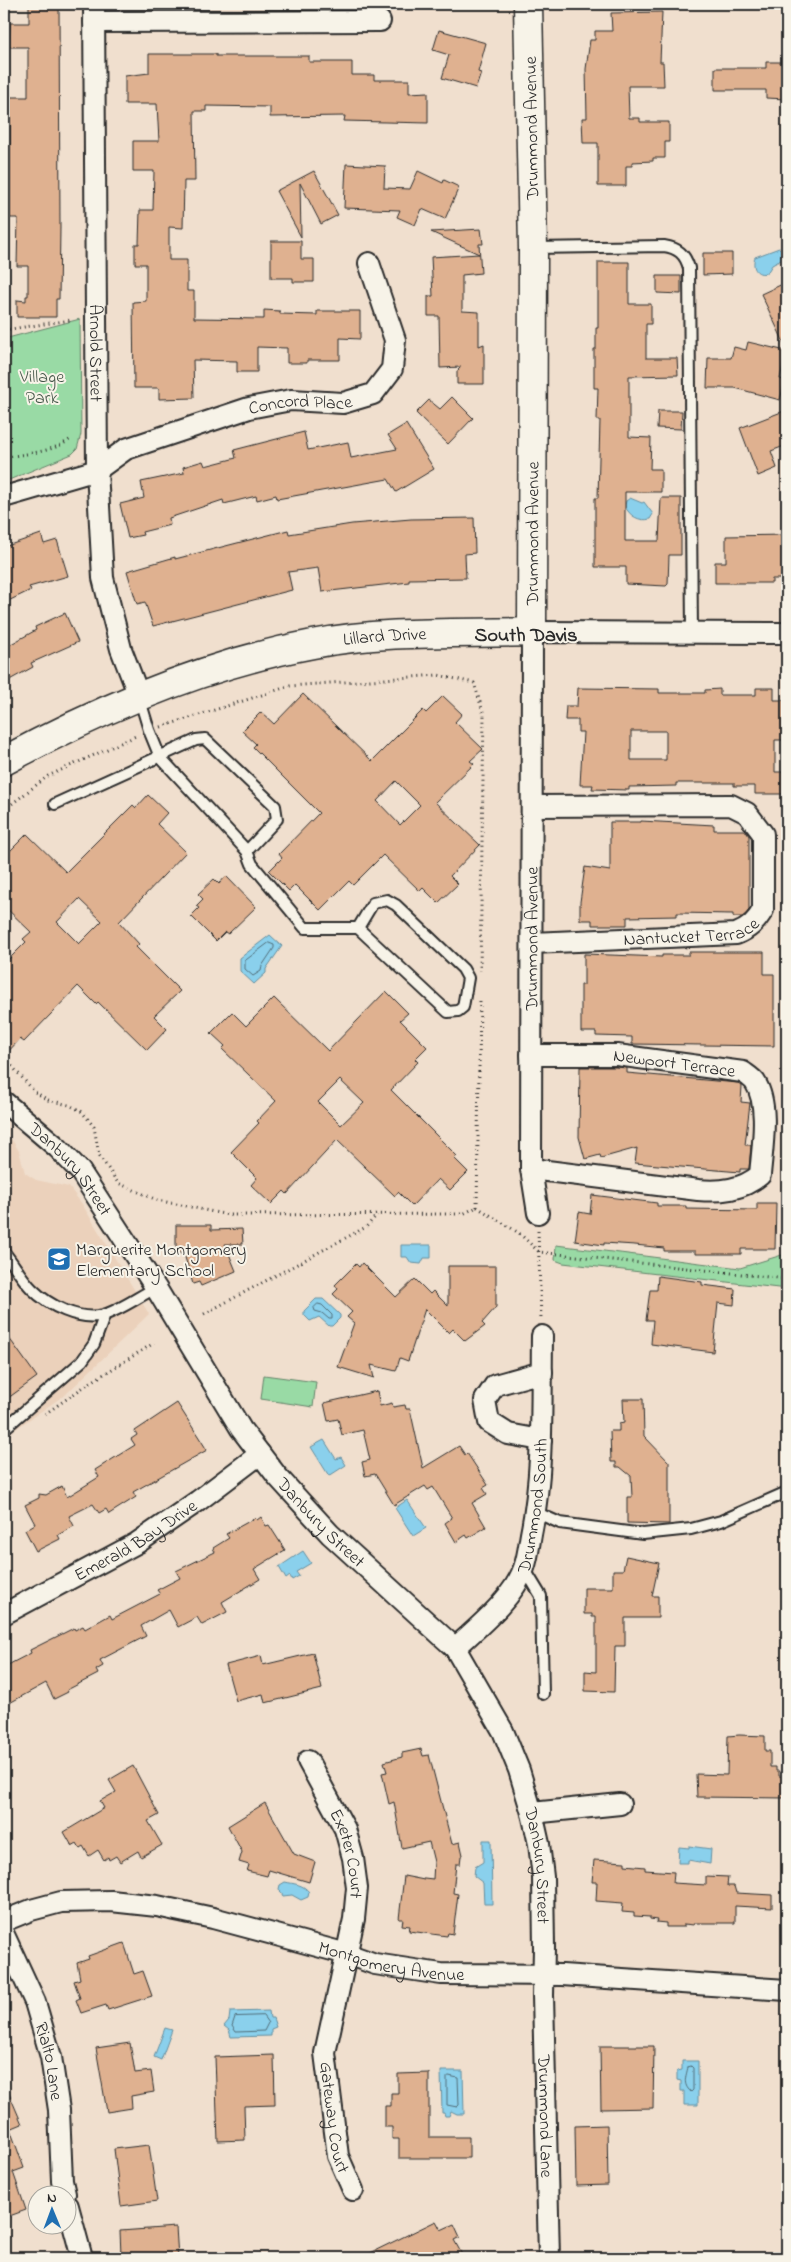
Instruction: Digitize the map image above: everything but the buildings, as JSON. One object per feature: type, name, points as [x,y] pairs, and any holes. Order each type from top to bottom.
[{"type":"street","name":"Drummond Avenue","points":[[528,4],[533,248],[531,1055],[532,1169],[538,1213]]},
{"type":"street","points":[[94,13],[380,20]]},
{"type":"street","name":"Arnold Street","points":[[94,13],[97,470],[103,578],[121,649],[139,696]]},
{"type":"street","name":"Concord Place","points":[[4,497],[97,470],[126,449],[249,408],[291,400],[343,403],[373,394],[392,369],[394,340],[369,263]]},
{"type":"street","name":"Lillard Drive","points":[[4,761],[72,725],[139,696],[253,657],[315,643],[410,634],[532,632],[787,633]]},
{"type":"street","name":"Nantucket Terrace","points":[[532,806],[731,805],[747,813],[763,834],[763,910],[758,920],[748,929],[736,934],[532,943]]},
{"type":"street","name":"Newport Terrace","points":[[531,1055],[617,1055],[743,1072],[754,1080],[760,1094],[764,1119],[760,1175],[739,1188],[715,1191],[698,1190],[532,1169]]},
{"type":"street","name":"Danbury Street","points":[[4,1102],[58,1148],[80,1172],[156,1288],[241,1429],[289,1492],[330,1534],[455,1648],[503,1731],[519,1770],[532,1812],[539,1844],[543,1877],[543,1975]]},
{"type":"street","name":"Drummond South","points":[[455,1648],[494,1611],[511,1591],[524,1568],[535,1512],[541,1440],[542,1336]]},
{"type":"street","points":[[541,1440],[508,1434],[489,1422],[485,1400],[495,1384],[542,1372]]},
{"type":"street","name":"Emerald Bay Drive","points":[[4,1614],[138,1543],[260,1454]]},
{"type":"street","name":"Exeter Court","points":[[308,1761],[345,1829],[353,1858],[357,1888],[354,1919],[347,1954]]},
{"type":"street","points":[[532,1812],[620,1804]]},
{"type":"street","name":"Montgomery Avenue","points":[[4,1921],[31,1910],[61,1902],[111,1901],[157,1906],[214,1918],[347,1954],[375,1964],[441,1974],[543,1975],[787,1990]]},
{"type":"street","name":"Rialto Lane","points":[[4,1935],[35,2002],[51,2057],[59,2110],[63,2184]]},
{"type":"street","name":"Gateway Court","points":[[347,1954],[326,2053],[338,2156],[353,2190]]},
{"type":"street","name":"Drummond Lane","points":[[543,1975],[549,2258]]},
{"type":"street","points":[[76,2234],[82,2258]]},
{"type":"lane","points":[[533,248],[664,246],[680,251],[688,262],[690,296],[692,633]]},
{"type":"lane","points":[[139,696],[149,730],[160,757],[247,851],[252,864],[305,928],[358,928],[448,1012],[458,1011],[463,1007],[468,978],[463,968],[396,905],[387,900],[373,903],[358,928]]},
{"type":"lane","points":[[55,804],[196,740],[205,739],[274,806],[277,819],[247,851]]},
{"type":"lane","points":[[4,1252],[24,1280],[44,1299],[60,1309],[72,1312],[96,1316],[105,1314],[156,1288]]},
{"type":"lane","points":[[4,1429],[82,1361],[94,1344],[105,1314]]},
{"type":"lane","points":[[535,1512],[560,1523],[643,1534],[691,1529],[721,1521],[787,1492]]},
{"type":"lane","points":[[524,1568],[541,1596],[543,1694]]},
{"type":"path","points":[[4,330],[71,320]]},
{"type":"path","points":[[4,452],[7,457],[42,450],[60,446],[72,438]]},
{"type":"path","points":[[4,810],[48,776],[149,730],[290,686],[438,675],[474,683],[484,715],[480,981]]},
{"type":"path","points":[[477,1207],[480,990]]},
{"type":"path","points":[[4,1060],[9,1063],[35,1092],[48,1100],[69,1105],[81,1111],[94,1127],[99,1155],[118,1182],[157,1200],[228,1215],[464,1214],[477,1207]]},
{"type":"path","points":[[477,1207],[520,1233],[539,1252],[787,1279]]},
{"type":"path","points":[[538,1213],[542,1336]]},
{"type":"path","points":[[204,1314],[366,1227],[378,1215]]},
{"type":"path","points":[[42,1416],[88,1384],[154,1344]]},
{"type":"shaded area","name":"Marguerite Montgomery Elementary School","points":[[4,1134],[12,1140],[19,1151],[25,1173],[36,1180],[69,1187],[82,1204],[149,1314],[66,1394],[4,1437]]},
{"type":"green space","name":"Village Park","points":[[80,319],[81,434],[77,449],[72,454],[4,482],[4,339]]},
{"type":"green space","points":[[556,1245],[740,1268],[782,1255],[787,1256],[787,1289],[563,1263],[555,1260]]},
{"type":"green space","points":[[264,1375],[316,1382],[313,1407],[261,1399]]},
{"type":"water","points":[[779,248],[782,249],[783,259],[772,265],[767,273],[763,274],[755,270],[755,257]]},
{"type":"water","points":[[630,498],[642,503],[644,502],[653,514],[650,519],[639,519],[629,513],[625,506],[626,501]]},
{"type":"water","points":[[270,935],[282,946],[266,969],[266,973],[254,984],[240,971],[240,958]]},
{"type":"water","points":[[401,1245],[431,1245],[431,1258],[424,1258],[421,1264],[411,1263],[407,1257],[401,1257]]},
{"type":"water","points":[[316,1299],[323,1299],[340,1315],[340,1318],[332,1326],[329,1326],[319,1317],[310,1321],[304,1315],[304,1311]]},
{"type":"water","points":[[324,1440],[336,1459],[341,1457],[346,1465],[329,1476],[311,1447]]},
{"type":"water","points":[[407,1500],[426,1528],[413,1536],[395,1508]]},
{"type":"water","points":[[303,1551],[311,1563],[296,1572],[299,1576],[292,1580],[290,1576],[286,1579],[279,1567]]},
{"type":"water","points":[[483,1840],[491,1840],[492,1904],[484,1904],[483,1883],[474,1876],[475,1867],[483,1862]]},
{"type":"water","points":[[689,1846],[711,1849],[710,1864],[688,1860],[688,1863],[678,1863],[679,1847],[689,1848]]},
{"type":"water","points":[[285,1882],[304,1887],[309,1892],[308,1897],[301,1900],[292,1895],[283,1896],[279,1889],[280,1885]]},
{"type":"water","points":[[269,2011],[270,2018],[273,2018],[276,2027],[271,2029],[271,2036],[231,2037],[229,2030],[224,2026],[229,2020],[230,2012]]},
{"type":"water","points":[[165,2028],[172,2030],[161,2060],[154,2057]]},
{"type":"water","points":[[682,2061],[698,2061],[698,2105],[684,2105],[684,2091],[681,2091],[681,2081],[677,2080],[677,2071],[682,2070]]},
{"type":"water","points":[[441,2071],[463,2071],[464,2114],[457,2114],[451,2111],[449,2116],[445,2116],[442,2113]]},
{"type":"place","name":"Marguerite Montgomery Elementary School","points":[[59,1259]]},
{"type":"district","name":"South Davis","points":[[526,634]]}]
